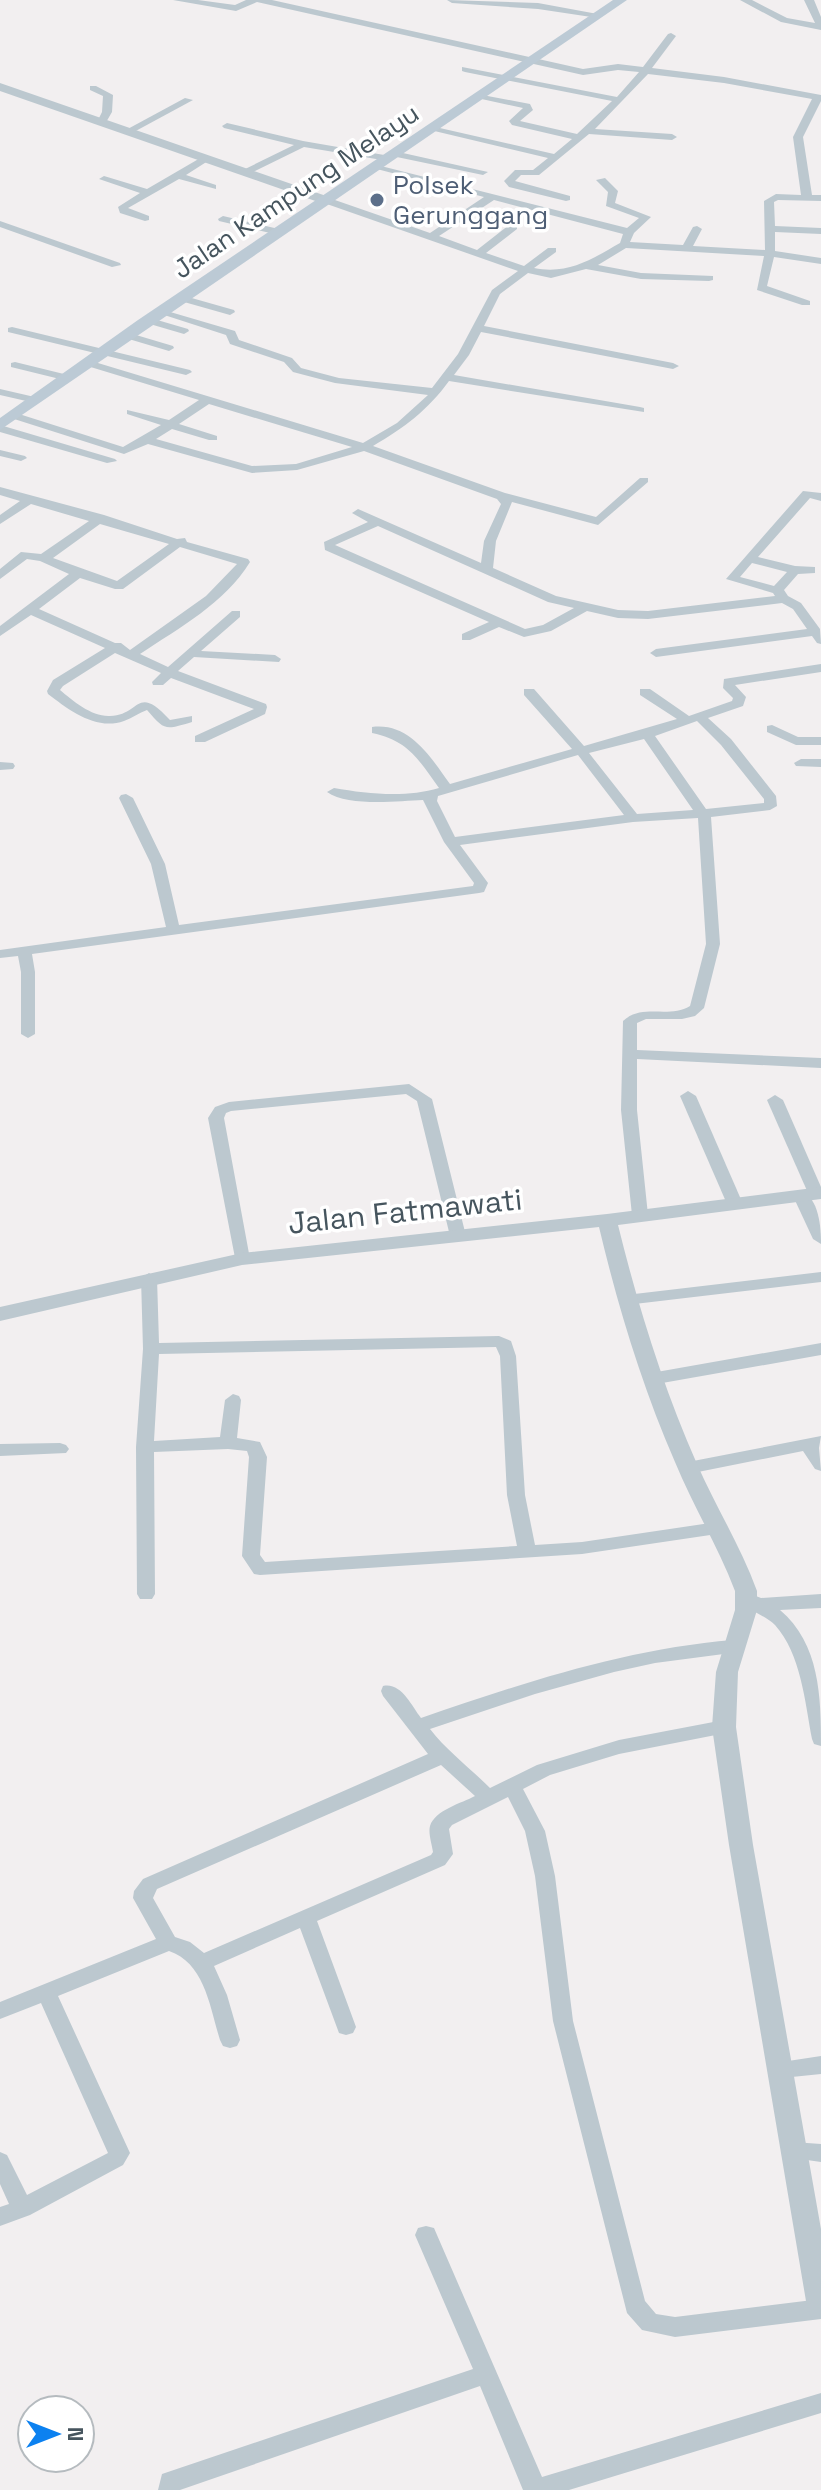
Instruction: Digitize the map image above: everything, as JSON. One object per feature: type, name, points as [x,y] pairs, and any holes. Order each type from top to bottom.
[{"type":"main road","name":"Jalan Kampung Melayu","points":[[0,426],[147,320],[328,201],[621,0]]},
{"type":"street","points":[[178,0],[232,8],[256,0],[583,72],[618,67],[724,80],[820,97],[798,137],[807,198]]},
{"type":"street","points":[[452,0],[538,6],[598,15]]},
{"type":"street","points":[[745,0],[784,20],[821,27],[809,0]]},
{"type":"street","points":[[566,198],[513,185],[509,181],[519,172],[535,173],[582,134],[619,100],[671,36]]},
{"type":"street","points":[[459,57],[487,40]]},
{"type":"street","points":[[465,69],[619,100]]},
{"type":"street","points":[[0,87],[478,254],[551,275],[585,266],[624,245],[770,253],[821,261]]},
{"type":"street","points":[[93,88],[108,95],[107,112],[102,122]]},
{"type":"street","points":[[480,96],[527,106],[528,110],[515,123],[582,134],[672,137]]},
{"type":"street","points":[[129,131],[188,100]]},
{"type":"street","points":[[227,126],[303,144],[483,172]]},
{"type":"street","points":[[431,129],[556,157]]},
{"type":"street","points":[[245,173],[303,144]]},
{"type":"street","points":[[391,156],[461,158]]},
{"type":"street","points":[[391,156],[421,176],[490,198],[629,232]]},
{"type":"street","points":[[145,218],[123,209],[146,192],[206,159]]},
{"type":"street","points":[[177,175],[212,187]]},
{"type":"street","points":[[104,179],[146,192]]},
{"type":"street","points":[[601,180],[613,191],[610,204],[646,217],[629,232],[624,245]]},
{"type":"street","points":[[432,236],[490,198]]},
{"type":"street","points":[[806,303],[761,288],[770,253],[770,199],[821,198]]},
{"type":"street","points":[[223,219],[279,232]]},
{"type":"street","points":[[0,224],[116,265]]},
{"type":"street","points":[[478,254],[513,227]]},
{"type":"street","points":[[687,248],[697,229]]},
{"type":"street","points":[[771,229],[821,231]]},
{"type":"street","points":[[146,440],[252,470],[297,467],[364,447],[401,425],[427,403],[479,328],[496,292],[552,250]]},
{"type":"street","points":[[585,266],[641,276],[709,278]]},
{"type":"street","points":[[181,298],[230,312]]},
{"type":"street","points":[[160,312],[231,333],[234,342],[288,360],[297,370],[339,381],[435,392]]},
{"type":"street","points":[[147,320],[184,331]]},
{"type":"street","points":[[479,328],[673,366]]},
{"type":"street","points":[[12,330],[186,372]]},
{"type":"street","points":[[126,335],[169,348]]},
{"type":"street","points":[[88,363],[364,447],[504,500],[598,521],[644,480]]},
{"type":"street","points":[[15,365],[68,378]]},
{"type":"street","points":[[446,377],[640,410]]},
{"type":"street","points":[[0,392],[35,400]]},
{"type":"street","points":[[15,416],[117,450],[127,450],[207,400]]},
{"type":"street","points":[[131,412],[213,438]]},
{"type":"street","points":[[0,426],[111,461]]},
{"type":"street","points":[[0,453],[21,458]]},
{"type":"street","points":[[0,491],[181,541],[244,562],[219,591],[132,654]]},
{"type":"street","points":[[656,653],[818,636],[797,606],[780,594],[732,579],[807,494],[821,497]]},
{"type":"street","points":[[0,520],[30,499]]},
{"type":"street","points":[[487,568],[490,541],[504,500]]},
{"type":"street","points":[[358,513],[552,599],[636,616],[780,594],[795,570]]},
{"type":"street","points":[[43,558],[100,518]]},
{"type":"street","points":[[377,522],[330,542],[329,547],[524,633],[535,632],[587,606]]},
{"type":"street","points":[[0,575],[25,555],[43,558],[113,587],[120,586],[181,541]]},
{"type":"street","points":[[749,559],[795,570],[811,570]]},
{"type":"street","points":[[0,632],[78,573]]},
{"type":"street","points":[[29,609],[117,646],[164,677],[261,707],[260,711],[200,739]]},
{"type":"street","points":[[164,677],[236,614]]},
{"type":"street","points":[[466,637],[497,623]]},
{"type":"street","points":[[117,646],[58,683],[53,691],[102,721],[120,718],[144,706],[150,706],[167,725],[187,719]]},
{"type":"street","points":[[192,653],[220,658],[251,656],[275,659]]},
{"type":"street","points":[[334,792],[369,798],[430,796],[446,788],[647,734],[738,703],[740,697],[729,688],[729,682],[821,668]]},
{"type":"street","points":[[529,692],[581,751],[633,818]]},
{"type":"street","points":[[451,842],[633,818],[766,807],[773,802],[726,742],[693,718],[645,692]]},
{"type":"street","points":[[772,729],[796,741],[821,741]]},
{"type":"street","points":[[377,730],[400,733],[406,738],[446,788]]},
{"type":"street","points":[[640,1215],[629,1110],[632,1018],[688,1014],[696,1010],[713,944],[709,841],[702,814],[647,734]]},
{"type":"street","points":[[801,763],[821,763]]},
{"type":"street","points":[[0,954],[479,889],[481,883],[451,842],[430,796]]},
{"type":"street","points":[[126,798],[128,809],[141,828],[162,876],[173,929]]},
{"type":"street","points":[[24,950],[28,972],[28,1034]]},
{"type":"street","points":[[630,1054],[821,1063]]},
{"type":"street","points":[[242,1259],[216,1118],[220,1110],[229,1107],[409,1089],[418,1093],[424,1099],[458,1236]]},
{"type":"street","points":[[688,1096],[735,1204]]},
{"type":"street","points":[[775,1100],[813,1194],[821,1239]]},
{"type":"street","name":"Jalan Fatmawati","points":[[0,1314],[242,1259],[607,1220],[813,1194]]},
{"type":"street","points":[[607,1220],[626,1300],[651,1379],[688,1468],[744,1583],[755,1602],[788,1627],[807,1672],[821,1739]]},
{"type":"street","points":[[626,1300],[821,1277]]},
{"type":"street","points":[[146,1594],[145,1447],[151,1349],[149,1278]]},
{"type":"street","points":[[151,1349],[499,1341],[505,1345],[508,1356],[516,1495],[527,1551]]},
{"type":"street","points":[[651,1379],[821,1349]]},
{"type":"street","points":[[228,1443],[233,1400]]},
{"type":"street","points":[[145,1447],[228,1443],[246,1444],[257,1450],[251,1556],[260,1569],[582,1548],[717,1528]]},
{"type":"street","points":[[688,1468],[814,1443],[821,1465]]},
{"type":"street","points":[[0,1450],[60,1449]]},
{"type":"street","points":[[755,1602],[821,1601]]},
{"type":"street","points":[[512,1785],[535,1831],[545,1876],[563,2021],[635,2306],[650,2323],[675,2327],[821,2308],[741,1845],[724,1727],[724,1694],[733,1647],[755,1602]]},
{"type":"street","points":[[417,1726],[491,1701],[640,1661],[733,1647]]},
{"type":"street","points":[[390,1691],[443,1756],[487,1797]]},
{"type":"street","points":[[203,1962],[438,1860],[444,1848],[439,1827],[445,1820],[544,1770],[619,1747],[724,1727]]},
{"type":"street","points":[[168,1943],[143,1898],[150,1884],[443,1756]]},
{"type":"street","points":[[306,1917],[346,2027]]},
{"type":"street","points":[[0,2011],[168,1943],[184,1945],[203,1962],[230,2040]]},
{"type":"street","points":[[0,2217],[116,2159],[119,2153],[119,2147],[46,1992]]},
{"type":"street","points":[[782,2069],[821,2065]]},
{"type":"street","points":[[793,2151],[821,2153]]},
{"type":"street","points":[[0,2161],[22,2208]]},
{"type":"street","points":[[426,2235],[535,2490],[821,2403]]},
{"type":"street","points":[[169,2490],[170,2481],[487,2374]]},
{"type":"place","name":"Polsek Gerunggang","points":[[377,200]]}]
